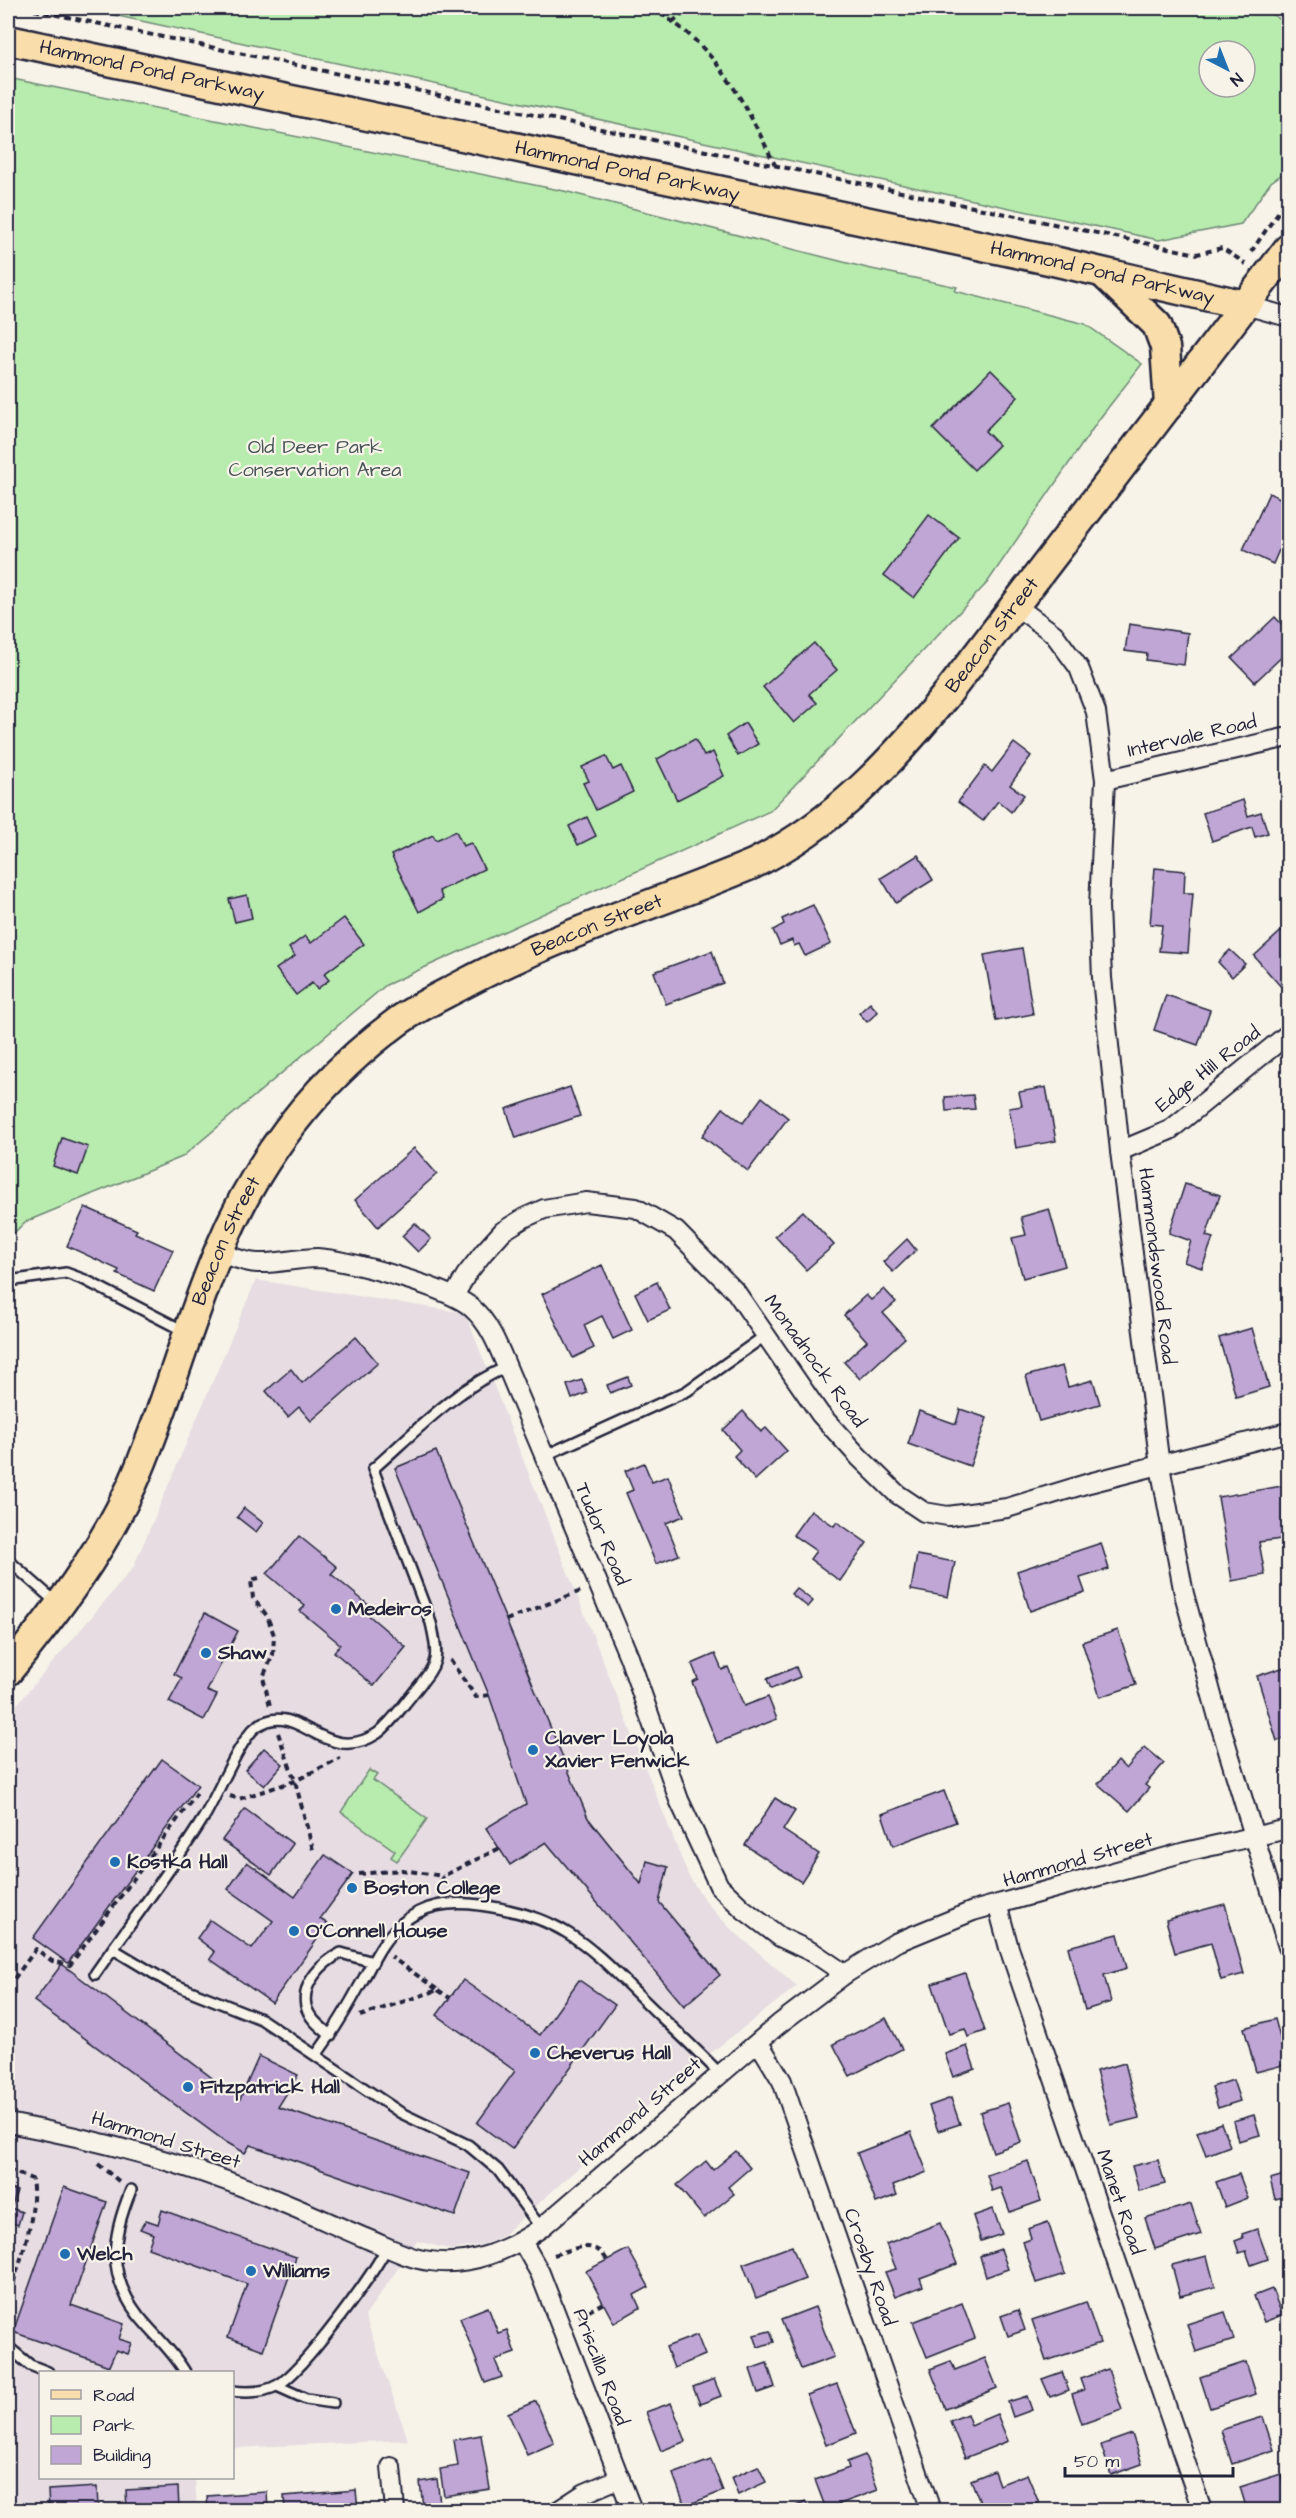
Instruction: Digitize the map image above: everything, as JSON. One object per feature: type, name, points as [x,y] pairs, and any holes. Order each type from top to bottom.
[{"type":"main road","name":"Hammond Pond Parkway","points":[[8,40],[1101,272],[1245,305]]},
{"type":"main road","name":"Beacon Street","points":[[8,1671],[92,1562],[119,1513],[159,1419],[218,1252],[254,1178],[287,1128],[327,1082],[399,1021],[485,972],[555,940],[753,864],[807,834],[854,796],[900,751],[1016,606],[1288,249]]},
{"type":"main road","points":[[1101,272],[1157,325],[1165,347],[1169,405]]},
{"type":"street","points":[[1245,305],[1288,316]]},
{"type":"street","name":"Hammondswood Road","points":[[1016,606],[1054,634],[1079,668],[1096,712],[1105,780],[1098,906],[1102,978],[1120,1151],[1160,1466],[1184,1594],[1288,1947]]},
{"type":"street","name":"Intervale Road","points":[[1105,780],[1288,737]]},
{"type":"street","name":"Edge Hill Road","points":[[1120,1151],[1170,1130],[1288,1034]]},
{"type":"street","name":"Monadnock Road","points":[[454,1296],[466,1275],[484,1252],[503,1231],[524,1218],[544,1209],[586,1202],[636,1208],[676,1231],[736,1292],[820,1414],[897,1494],[924,1512],[948,1516],[1007,1508],[1089,1483],[1288,1432]]},
{"type":"street","name":"Tudor Road","points":[[218,1252],[258,1263],[286,1259],[335,1259],[454,1296],[471,1306],[484,1320],[507,1367],[629,1656],[679,1800],[719,1886],[743,1909],[780,1937],[814,1953],[845,1974]]},
{"type":"street","name":"Hammond Street","points":[[8,2123],[104,2142],[182,2164],[265,2195],[387,2247],[429,2261],[453,2262],[501,2251],[541,2228],[719,2073],[845,1974],[895,1943],[973,1911],[998,1906],[1185,1852],[1288,1829]]},
{"type":"street","name":"Manet Road","points":[[998,1906],[1009,1948],[1202,2511]]},
{"type":"street","name":"Crosby Road","points":[[759,2043],[782,2081],[931,2511]]},
{"type":"street","name":"Priscilla Road","points":[[522,2241],[540,2273],[632,2511]]},
{"type":"street","points":[[391,2467],[395,2511]]},
{"type":"street","points":[[559,2511],[585,2493],[620,2478]]},
{"type":"lane","points":[[8,1281],[66,1273],[85,1280],[189,1333]]},
{"type":"lane","points":[[544,1456],[687,1391],[766,1335]]},
{"type":"lane","points":[[95,1974],[202,1821],[246,1739],[255,1728],[274,1719],[291,1720],[336,1743],[367,1739],[388,1724],[432,1668],[438,1648],[431,1623],[373,1469],[435,1414],[490,1373],[507,1367]]},
{"type":"lane","points":[[8,1560],[60,1606]]},
{"type":"lane","points":[[317,2054],[331,2036],[384,1942],[398,1926],[412,1914],[431,1906],[472,1904],[525,1914],[554,1925],[578,1938],[598,1954],[719,2073]]},
{"type":"lane","points":[[113,1949],[168,1982],[261,2019],[317,2054],[401,2113],[468,2145],[485,2157],[541,2228]]},
{"type":"lane","points":[[331,2036],[316,2023],[306,2007],[310,1981],[326,1962],[341,1953],[373,1962]]},
{"type":"lane","points":[[130,2190],[120,2216],[114,2242],[115,2266],[127,2299],[184,2371]]},
{"type":"lane","points":[[234,2391],[263,2391],[278,2386],[302,2364],[369,2276],[387,2247]]},
{"type":"lane","points":[[8,2347],[30,2365],[44,2371]]},
{"type":"lane","points":[[278,2386],[306,2399],[333,2403]]},
{"type":"path","name":"Hammond Pond Parkway","points":[[24,8],[1197,254],[1222,248],[1240,260]]},
{"type":"path","points":[[651,8],[672,22],[725,71],[745,101],[775,165]]},
{"type":"path","points":[[672,22],[691,8]]},
{"type":"path","points":[[1255,247],[1288,198]]},
{"type":"path","points":[[259,1578],[251,1580],[253,1598],[267,1616],[274,1635],[273,1655],[263,1677],[274,1719],[295,1781],[313,1850]]},
{"type":"path","points":[[506,1620],[584,1590]]},
{"type":"path","points":[[450,1660],[476,1697],[489,1695]]},
{"type":"path","points":[[8,1987],[36,1949],[52,1961],[70,1965],[204,1783],[239,1799],[295,1781],[346,1755]]},
{"type":"path","points":[[359,1874],[402,1870],[443,1876],[500,1848]]},
{"type":"path","points":[[435,1896],[443,1876]]},
{"type":"path","points":[[389,1956],[450,1998]]},
{"type":"path","points":[[361,2016],[438,1990]]},
{"type":"path","points":[[94,2161],[130,2190]]},
{"type":"path","points":[[8,2170],[32,2179],[33,2189],[32,2211],[8,2299]]},
{"type":"path","points":[[555,2255],[591,2246],[597,2247],[607,2260]]},
{"type":"path","points":[[579,2316],[604,2303]]},
{"type":"shaded area","name":"Boston College","points":[[256,1280],[465,1313],[688,1875],[706,1902],[730,1928],[797,1986],[681,2076],[501,2237],[484,2244],[452,2250],[417,2241],[365,2316],[408,2440],[234,2448],[234,2371],[39,2371],[39,2479],[195,2479],[197,2510],[8,2510],[8,1715],[133,1568]]},
{"type":"green space","points":[[81,8],[1261,8],[1288,24],[1288,170],[1271,182],[1241,224],[1159,240]]},
{"type":"green space","name":"Old Deer Park Conservation Area","points":[[8,78],[564,191],[867,268],[957,287],[955,291],[1085,324],[1142,364],[1100,418],[987,583],[770,811],[386,985],[182,1157],[25,1222],[8,1239]]},
{"type":"green space","points":[[369,1770],[377,1775],[373,1780],[427,1819],[397,1861],[391,1857],[395,1851],[341,1812]]},
{"type":"building","points":[[991,370],[1018,397],[985,431],[999,445],[974,470],[933,429]]},
{"type":"building","points":[[1269,493],[1288,502],[1288,529],[1273,564],[1243,550]]},
{"type":"building","points":[[929,515],[959,538],[914,598],[884,575]]},
{"type":"building","points":[[1275,617],[1288,631],[1288,651],[1255,682],[1232,658]]},
{"type":"building","points":[[1129,624],[1188,633],[1184,665],[1146,660],[1147,654],[1125,651]]},
{"type":"building","points":[[814,643],[837,670],[809,694],[817,703],[794,723],[763,687]]},
{"type":"building","points":[[745,723],[758,744],[738,756],[726,736]]},
{"type":"building","points":[[695,739],[704,756],[713,752],[724,776],[677,800],[657,759]]},
{"type":"building","points":[[1014,743],[1031,756],[1010,785],[1024,795],[1011,812],[998,801],[983,821],[958,802],[985,766],[992,772]]},
{"type":"building","points":[[606,756],[613,770],[621,766],[633,792],[596,810],[583,783],[589,781],[582,767]]},
{"type":"building","points":[[1243,800],[1248,816],[1261,812],[1268,833],[1255,837],[1252,827],[1212,841],[1203,813]]},
{"type":"building","points":[[587,817],[596,836],[578,845],[569,826]]},
{"type":"building","points":[[456,831],[463,846],[471,843],[484,869],[439,891],[443,899],[419,912],[391,855],[433,835],[436,840]]},
{"type":"building","points":[[918,855],[933,880],[896,903],[881,878]]},
{"type":"building","points":[[1155,868],[1185,871],[1184,893],[1193,893],[1188,953],[1159,951],[1162,925],[1150,924]]},
{"type":"building","points":[[247,895],[252,918],[235,922],[229,899]]},
{"type":"building","points":[[813,905],[831,944],[805,956],[799,944],[794,946],[792,940],[780,945],[773,930],[784,924],[782,919]]},
{"type":"building","points":[[344,918],[364,944],[324,974],[329,980],[317,989],[312,983],[296,995],[276,969],[295,956],[289,948],[305,936],[311,943]]},
{"type":"building","points":[[1288,925],[1288,965],[1285,968],[1288,972],[1288,982],[1282,988],[1254,956]]},
{"type":"building","points":[[1022,948],[1033,1014],[996,1021],[984,955]]},
{"type":"building","points":[[1230,950],[1245,964],[1232,977],[1218,962]]},
{"type":"building","points":[[712,951],[723,983],[666,1004],[654,972]]},
{"type":"building","points":[[1166,995],[1210,1010],[1198,1045],[1154,1030]]},
{"type":"building","points":[[870,1003],[878,1012],[867,1022],[859,1013]]},
{"type":"building","points":[[570,1087],[580,1116],[516,1138],[506,1109]]},
{"type":"building","points":[[1046,1087],[1056,1141],[1016,1148],[1009,1108],[1022,1106],[1019,1092]]},
{"type":"building","points":[[973,1095],[975,1109],[946,1111],[945,1097]]},
{"type":"building","points":[[762,1097],[788,1118],[748,1171],[702,1136],[723,1108],[743,1123]]},
{"type":"building","points":[[62,1138],[88,1147],[78,1175],[53,1166]]},
{"type":"building","points":[[414,1148],[437,1174],[378,1227],[355,1200]]},
{"type":"building","points":[[1185,1184],[1220,1195],[1206,1236],[1213,1238],[1202,1268],[1184,1262],[1191,1241],[1169,1233]]},
{"type":"building","points":[[85,1207],[137,1230],[135,1233],[173,1250],[154,1291],[117,1274],[119,1270],[67,1246]]},
{"type":"building","points":[[1049,1209],[1065,1266],[1023,1278],[1012,1238],[1026,1235],[1021,1217]]},
{"type":"building","points":[[803,1211],[834,1245],[806,1270],[775,1236]]},
{"type":"building","points":[[415,1223],[431,1239],[418,1252],[402,1236]]},
{"type":"building","points":[[907,1239],[916,1250],[893,1272],[883,1262]]},
{"type":"building","points":[[602,1265],[632,1330],[613,1339],[602,1316],[584,1325],[594,1348],[573,1358],[542,1294]]},
{"type":"building","points":[[657,1282],[670,1310],[648,1320],[635,1293]]},
{"type":"building","points":[[884,1289],[896,1302],[883,1313],[905,1338],[860,1379],[844,1362],[867,1341],[844,1315],[866,1295],[871,1300]]},
{"type":"building","points":[[1252,1328],[1269,1387],[1236,1397],[1219,1338]]},
{"type":"building","points":[[356,1337],[378,1363],[311,1421],[299,1407],[288,1417],[266,1391],[291,1369],[302,1383]]},
{"type":"building","points":[[1062,1366],[1068,1387],[1093,1380],[1100,1404],[1039,1421],[1026,1376]]},
{"type":"building","points":[[628,1377],[631,1385],[610,1393],[607,1385]]},
{"type":"building","points":[[582,1380],[587,1393],[572,1399],[567,1385]]},
{"type":"building","points":[[960,1409],[987,1418],[970,1466],[908,1444],[919,1411],[956,1424]]},
{"type":"building","points":[[743,1411],[761,1432],[766,1428],[787,1451],[755,1480],[734,1456],[740,1450],[723,1430]]},
{"type":"building","name":"Claver Loyola Xavier Fenwick","points":[[436,1451],[588,1818],[641,1884],[647,1861],[668,1867],[659,1902],[720,1975],[684,2006],[546,1842],[510,1865],[486,1828],[526,1804],[489,1695],[395,1468]]},
{"type":"building","points":[[644,1463],[652,1482],[668,1476],[684,1516],[666,1523],[679,1555],[656,1564],[626,1493],[633,1490],[625,1471]]},
{"type":"building","points":[[1288,1485],[1288,1538],[1259,1542],[1265,1575],[1232,1581],[1218,1497]]},
{"type":"building","points":[[244,1508],[263,1523],[256,1532],[237,1517]]},
{"type":"building","points":[[811,1510],[834,1526],[837,1522],[867,1543],[840,1581],[810,1559],[816,1551],[793,1535]]},
{"type":"building","name":"Medeiros","points":[[299,1536],[337,1567],[331,1574],[371,1607],[366,1613],[406,1647],[374,1686],[334,1652],[340,1644],[300,1611],[305,1606],[267,1574]]},
{"type":"building","points":[[1101,1543],[1109,1569],[1080,1578],[1085,1592],[1030,1611],[1017,1571]]},
{"type":"building","points":[[917,1555],[955,1562],[948,1597],[911,1590]]},
{"type":"building","points":[[796,1588],[813,1601],[808,1607],[791,1594]]},
{"type":"building","name":"Shaw","points":[[205,1613],[238,1631],[207,1691],[217,1695],[204,1720],[169,1702],[182,1678],[174,1674]]},
{"type":"building","points":[[1118,1630],[1136,1685],[1100,1697],[1082,1642]]},
{"type":"building","points":[[715,1654],[722,1670],[728,1667],[744,1706],[768,1697],[777,1719],[717,1743],[692,1682],[698,1679],[692,1664]]},
{"type":"building","points":[[1288,1666],[1288,1738],[1277,1741],[1257,1676]]},
{"type":"building","points":[[796,1667],[800,1677],[771,1689],[767,1679]]},
{"type":"building","points":[[1145,1747],[1164,1763],[1145,1785],[1149,1788],[1129,1811],[1098,1784],[1118,1761],[1126,1769]]},
{"type":"building","points":[[264,1748],[283,1764],[264,1786],[245,1770]]},
{"type":"building","name":"Kostka Hall","points":[[162,1759],[198,1785],[68,1963],[33,1938]]},
{"type":"building","points":[[944,1791],[956,1822],[893,1846],[882,1814]]},
{"type":"building","points":[[775,1798],[795,1811],[783,1830],[819,1854],[801,1882],[745,1845]]},
{"type":"building","points":[[245,1809],[293,1844],[271,1875],[222,1840]]},
{"type":"building","name":"O'Connell House","points":[[325,1855],[353,1874],[320,1919],[328,1924],[272,2003],[210,1959],[215,1952],[197,1938],[210,1920],[252,1949],[273,1921],[228,1889],[247,1862],[295,1897]]},
{"type":"building","points":[[1225,1904],[1244,1974],[1221,1980],[1211,1943],[1175,1953],[1166,1920]]},
{"type":"building","points":[[1118,1934],[1127,1968],[1104,1975],[1111,2002],[1085,2010],[1068,1947]]},
{"type":"building","name":"Fitzpatrick Hall","points":[[62,1964],[240,2099],[259,2056],[298,2075],[278,2107],[470,2173],[455,2216],[250,2145],[245,2153],[226,2142],[34,2001]]},
{"type":"building","points":[[965,1973],[985,2031],[968,2037],[965,2029],[949,2034],[932,1984]]},
{"type":"building","name":"Cheverus Hall","points":[[463,1980],[540,2035],[579,1980],[615,2005],[512,2149],[477,2123],[515,2071],[437,2015]]},
{"type":"building","points":[[886,2018],[902,2049],[850,2076],[833,2044]]},
{"type":"building","points":[[1275,2019],[1287,2064],[1256,2072],[1244,2028]]},
{"type":"building","points":[[967,2046],[975,2069],[953,2077],[945,2054]]},
{"type":"building","points":[[1125,2063],[1139,2118],[1111,2125],[1096,2071]]},
{"type":"building","points":[[1233,2080],[1240,2101],[1218,2108],[1212,2087]]},
{"type":"building","points":[[951,2098],[960,2124],[938,2131],[929,2106]]},
{"type":"building","points":[[1008,2103],[1021,2142],[993,2152],[980,2112]]},
{"type":"building","points":[[1254,2115],[1260,2135],[1238,2141],[1233,2121]]},
{"type":"building","points":[[1221,2123],[1230,2146],[1206,2155],[1197,2132]]},
{"type":"building","points":[[911,2132],[927,2172],[893,2185],[897,2195],[876,2203],[857,2153]]},
{"type":"building","points":[[736,2151],[750,2168],[728,2187],[734,2194],[704,2218],[677,2185],[706,2161],[713,2170]]},
{"type":"building","points":[[1158,2160],[1165,2184],[1139,2191],[1132,2166]]},
{"type":"building","points":[[1028,2161],[1041,2201],[1010,2212],[1001,2188],[992,2191],[987,2175]]},
{"type":"building","points":[[1239,2174],[1248,2198],[1225,2207],[1216,2182]]},
{"type":"building","points":[[1288,2174],[1288,2196],[1275,2199],[1270,2179]]},
{"type":"building","name":"Welch","points":[[64,2187],[107,2202],[71,2305],[124,2324],[119,2339],[132,2343],[128,2354],[116,2350],[109,2366],[13,2332]]},
{"type":"building","points":[[8,2188],[17,2191],[11,2208],[22,2212],[18,2225],[8,2221]]},
{"type":"building","points":[[1191,2204],[1201,2234],[1155,2249],[1145,2218]]},
{"type":"building","points":[[993,2209],[1002,2234],[981,2241],[973,2216]]},
{"type":"building","name":"Williams","points":[[162,2210],[296,2257],[263,2350],[228,2337],[247,2284],[148,2248],[153,2234],[140,2229],[146,2220],[158,2224]]},
{"type":"building","points":[[1048,2222],[1065,2274],[1036,2283],[1023,2242],[1031,2239],[1028,2229]]},
{"type":"building","points":[[940,2223],[957,2264],[920,2278],[923,2286],[895,2297],[885,2272],[896,2269],[886,2244]]},
{"type":"building","points":[[1257,2229],[1268,2259],[1251,2265],[1246,2251],[1239,2253],[1235,2241],[1243,2238],[1242,2234]]},
{"type":"building","points":[[792,2246],[805,2279],[756,2298],[743,2264]]},
{"type":"building","points":[[628,2249],[649,2287],[634,2295],[640,2308],[614,2323],[586,2271]]},
{"type":"building","points":[[1001,2249],[1008,2269],[986,2277],[980,2256]]},
{"type":"building","points":[[1207,2256],[1215,2287],[1180,2296],[1172,2265]]},
{"type":"building","points":[[1272,2289],[1282,2315],[1264,2322],[1254,2296]]},
{"type":"building","points":[[1086,2302],[1100,2343],[1046,2361],[1032,2320]]},
{"type":"building","points":[[962,2303],[975,2338],[927,2357],[913,2322]]},
{"type":"building","points":[[488,2307],[498,2333],[507,2330],[515,2353],[495,2360],[502,2377],[485,2383],[460,2318]]},
{"type":"building","points":[[815,2307],[834,2357],[801,2369],[781,2320]]},
{"type":"building","points":[[1018,2310],[1025,2330],[1008,2336],[1001,2316]]},
{"type":"building","points":[[1225,2312],[1234,2340],[1196,2352],[1187,2324]]},
{"type":"building","points":[[770,2331],[774,2342],[758,2347],[754,2335]]},
{"type":"building","points":[[697,2335],[705,2355],[674,2368],[666,2347]]},
{"type":"building","points":[[985,2358],[997,2388],[946,2409],[930,2369],[951,2361],[955,2370]]},
{"type":"building","points":[[1246,2362],[1256,2394],[1210,2408],[1200,2377]]},
{"type":"building","points":[[767,2363],[775,2387],[758,2393],[750,2369]]},
{"type":"building","points":[[1108,2369],[1122,2410],[1082,2424],[1072,2394],[1084,2390],[1080,2379]]},
{"type":"building","points":[[1062,2372],[1069,2390],[1050,2397],[1042,2379]]},
{"type":"building","points":[[714,2379],[721,2396],[700,2404],[693,2387]]},
{"type":"building","points":[[837,2384],[856,2433],[826,2445],[807,2395]]},
{"type":"building","points":[[1027,2396],[1032,2410],[1013,2417],[1008,2402]]},
{"type":"building","points":[[536,2401],[554,2443],[527,2455],[508,2413]]},
{"type":"building","points":[[671,2403],[686,2441],[661,2451],[646,2412]]},
{"type":"building","points":[[967,2414],[971,2425],[997,2414],[1008,2441],[965,2458],[950,2421]]},
{"type":"building","points":[[1263,2417],[1274,2450],[1232,2464],[1221,2430]]},
{"type":"building","points":[[1132,2434],[1142,2464],[1111,2475],[1101,2445]]},
{"type":"building","points":[[481,2435],[490,2489],[444,2496],[440,2469],[458,2466],[454,2440]]},
{"type":"building","points":[[865,2455],[878,2490],[826,2509],[815,2480],[849,2468],[847,2462]]},
{"type":"building","points":[[711,2460],[723,2491],[685,2506],[673,2474]]},
{"type":"building","points":[[758,2466],[766,2482],[738,2495],[731,2478]]},
{"type":"building","points":[[994,2471],[999,2485],[1027,2474],[1039,2503],[1019,2510],[983,2510],[971,2480]]},
{"type":"building","points":[[1281,2474],[1288,2504],[1268,2510],[1247,2510],[1240,2487]]},
{"type":"building","points":[[437,2479],[440,2503],[423,2506],[420,2482]]},
{"type":"building","points":[[97,2487],[98,2510],[49,2510],[48,2490]]},
{"type":"building","points":[[178,2487],[179,2510],[127,2510],[126,2490]]},
{"type":"building","points":[[356,2490],[358,2510],[285,2510],[284,2496]]},
{"type":"building","points":[[267,2492],[268,2510],[208,2510],[207,2496]]},
{"type":"building","points":[[806,2502],[810,2510],[786,2510]]},
{"type":"place","name":"Medeiros","points":[[336,1609]]},
{"type":"place","name":"Shaw","points":[[206,1653]]},
{"type":"place","name":"Claver Loyola Xavier Fenwick","points":[[533,1750]]},
{"type":"place","name":"Kostka Hall","points":[[115,1862]]},
{"type":"place","name":"Boston College","points":[[352,1888]]},
{"type":"place","name":"O'Connell House","points":[[294,1931]]},
{"type":"place","name":"Cheverus Hall","points":[[535,2053]]},
{"type":"place","name":"Fitzpatrick Hall","points":[[188,2087]]},
{"type":"place","name":"Welch","points":[[65,2254]]},
{"type":"place","name":"Williams","points":[[251,2271]]}]
